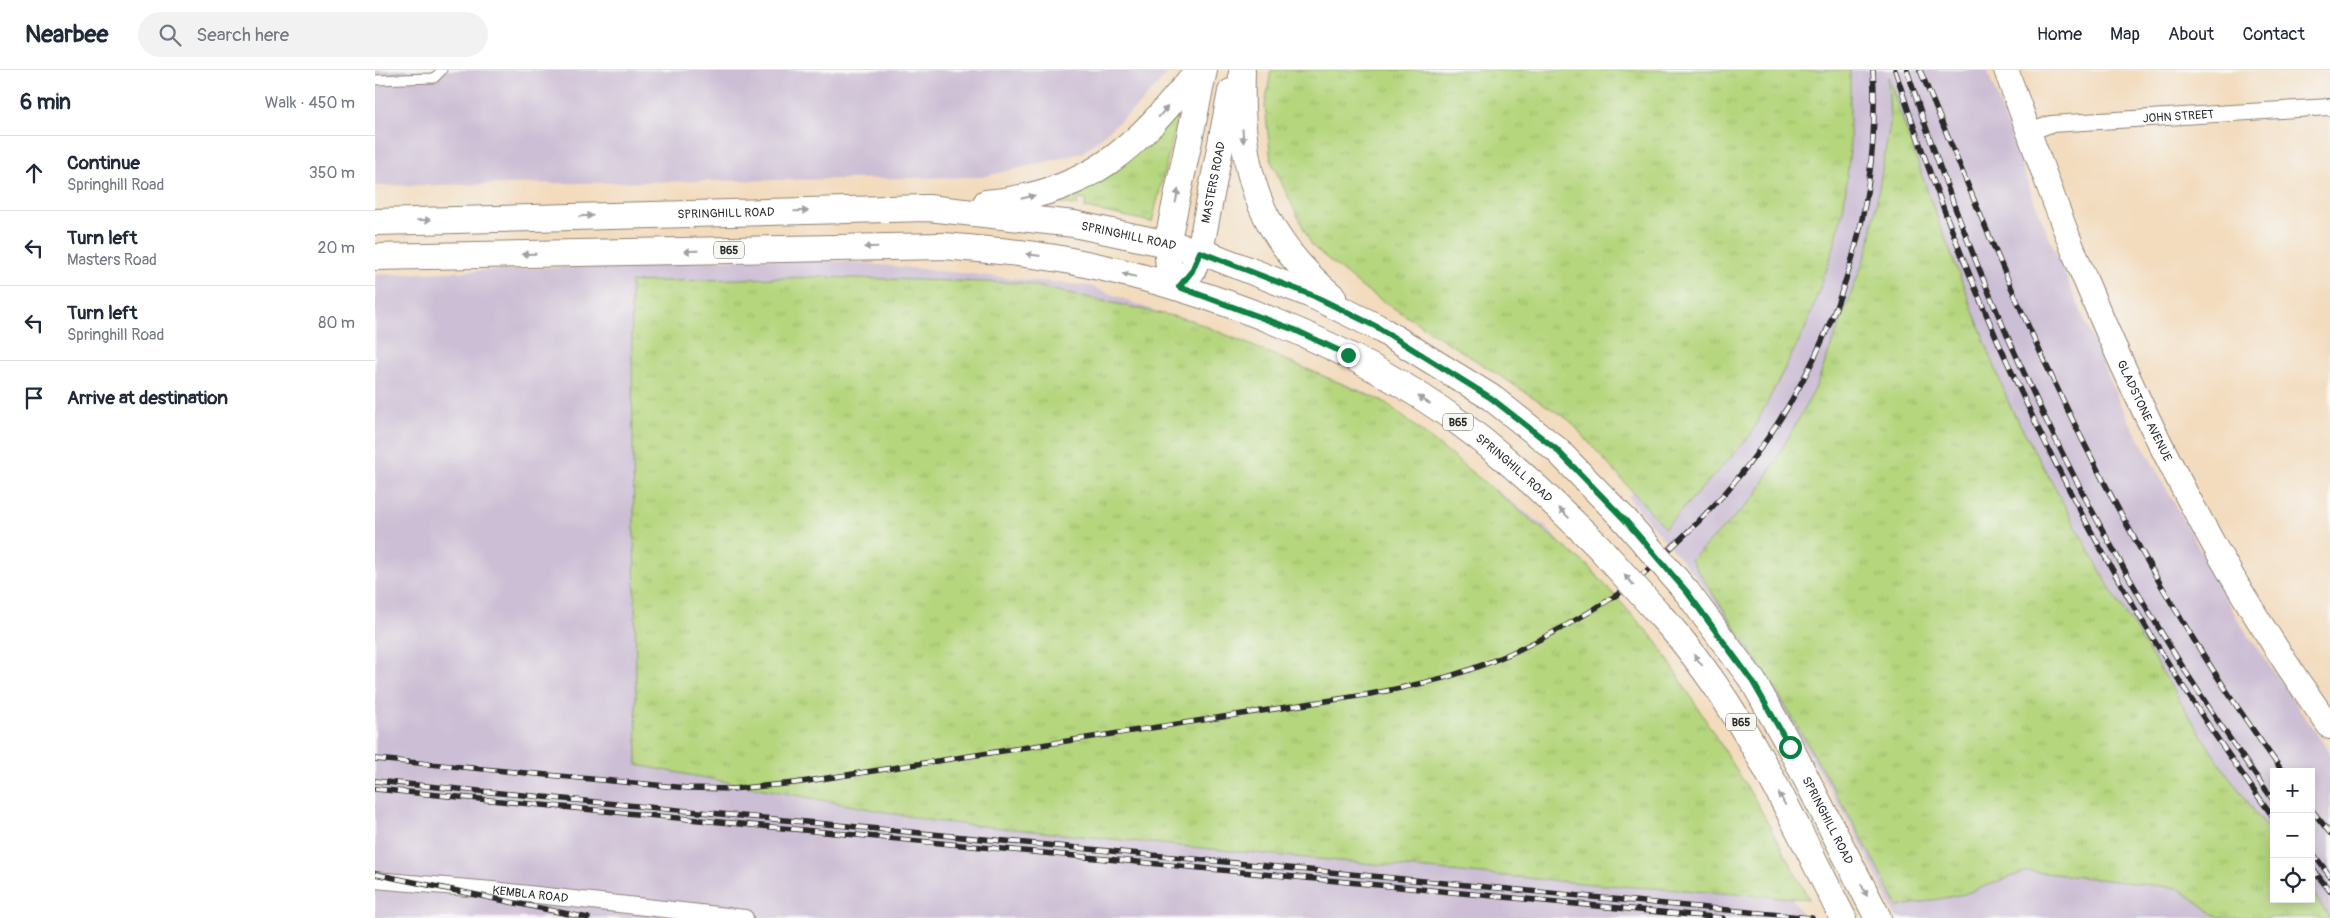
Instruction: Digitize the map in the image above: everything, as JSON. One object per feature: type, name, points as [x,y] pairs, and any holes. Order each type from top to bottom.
[{"type":"main road","points":[[928,208],[997,202],[1027,197],[1052,191],[1092,173],[1139,138],[1167,109],[1198,70]]},
{"type":"main road","points":[[1177,287],[1169,268],[1167,244],[1204,70]]},
{"type":"main road","name":"MASTERS ROAD","points":[[1177,287],[1192,271],[1200,252],[1235,70]]},
{"type":"main road","points":[[1242,70],[1243,143],[1252,182],[1266,217],[1285,247],[1313,279],[1331,296],[1377,327]]},
{"type":"main road","name":"GLADSTONE AVENUE","points":[[2006,70],[2082,271],[2147,416],[2202,523],[2260,623],[2330,727]]},
{"type":"main road","name":"SPRINGHILL ROAD","points":[[375,222],[928,208],[1074,224],[1167,244],[1200,252],[1314,296],[1377,327],[1499,403],[1556,449],[1625,520],[1687,592],[1753,682],[1790,747],[1879,918]]},
{"type":"main road","name":"SPRINGHILL ROAD","points":[[375,257],[943,246],[1007,252],[1081,263],[1177,287],[1295,330],[1348,355],[1399,384],[1460,423],[1503,458],[1599,547],[1659,614],[1714,682],[1743,726],[1843,918]]},
{"type":"street","name":"JOHN STREET","points":[[2029,132],[2051,124],[2330,107]]},
{"type":"street","name":"KEMBLA ROAD","points":[[375,880],[492,890],[745,918]]},
{"type":"lane","points":[[375,80],[434,78],[442,70]]},
{"type":"shaded area","points":[[375,70],[1171,70],[1140,104],[1082,153],[982,177],[375,186]]},
{"type":"shaded area","points":[[1822,70],[1987,70],[2036,206],[2119,402],[2239,622],[2330,753],[2330,918],[1897,918],[1855,832],[1782,708],[1706,589],[1628,497],[1729,407]]},
{"type":"shaded area","points":[[801,257],[1090,286],[1360,390],[1547,528],[1667,664],[1803,918],[375,918],[375,275]]},
{"type":"green space","points":[[1271,70],[1850,70],[1850,150],[1844,205],[1834,248],[1806,327],[1750,436],[1665,528],[1569,420],[1364,289],[1312,246],[1271,161],[1265,106]]},
{"type":"green space","points":[[1888,77],[1933,207],[2010,406],[2112,592],[2217,760],[2270,833],[2270,903],[2315,903],[2315,896],[2330,918],[2219,918],[2178,888],[2027,871],[1964,894],[1898,907],[1858,831],[1778,693],[1691,560],[1756,496],[1815,389],[1869,246],[1890,124]]},
{"type":"green space","points":[[1179,113],[1152,222],[1085,208],[1086,200],[1078,199],[1077,206],[1061,203],[1061,200]]},
{"type":"green space","points":[[819,277],[1022,283],[1191,320],[1385,402],[1587,565],[1657,642],[1757,803],[1809,899],[1592,884],[1241,852],[933,821],[637,765],[631,282]]},
{"type":"railway","points":[[375,759],[688,788],[732,789],[795,783],[1365,695],[1447,677],[1512,653],[1555,632],[1596,608],[1631,585],[1646,572],[1722,497],[1763,445],[1798,389],[1827,329],[1850,267],[1865,202],[1873,137],[1873,70]]},
{"type":"railway","points":[[1895,70],[1929,170],[1967,268],[2008,364],[2054,459],[2103,552],[2156,643],[2213,732],[2270,813]]},
{"type":"railway","points":[[1907,70],[1940,167],[1977,263],[2017,357],[2061,450],[2109,541],[2160,630],[2215,717],[2270,795]]},
{"type":"railway","points":[[1920,70],[2022,312],[2108,490],[2162,587],[2220,681],[2280,768]]},
{"type":"railway","points":[[375,781],[1812,918]]},
{"type":"railway","points":[[375,789],[1723,918]]},
{"type":"railway","points":[[2314,813],[2330,833]]},
{"type":"railway","points":[[2315,856],[2330,876]]},
{"type":"railway","points":[[2315,872],[2330,891]]},
{"type":"railway","points":[[375,874],[588,918]]},
{"type":"route","points":[[1348,355],[1295,330],[1179,287],[1192,271],[1200,252],[1314,296],[1377,327],[1491,398],[1556,449],[1625,520],[1687,592],[1753,682],[1790,747]]}]
